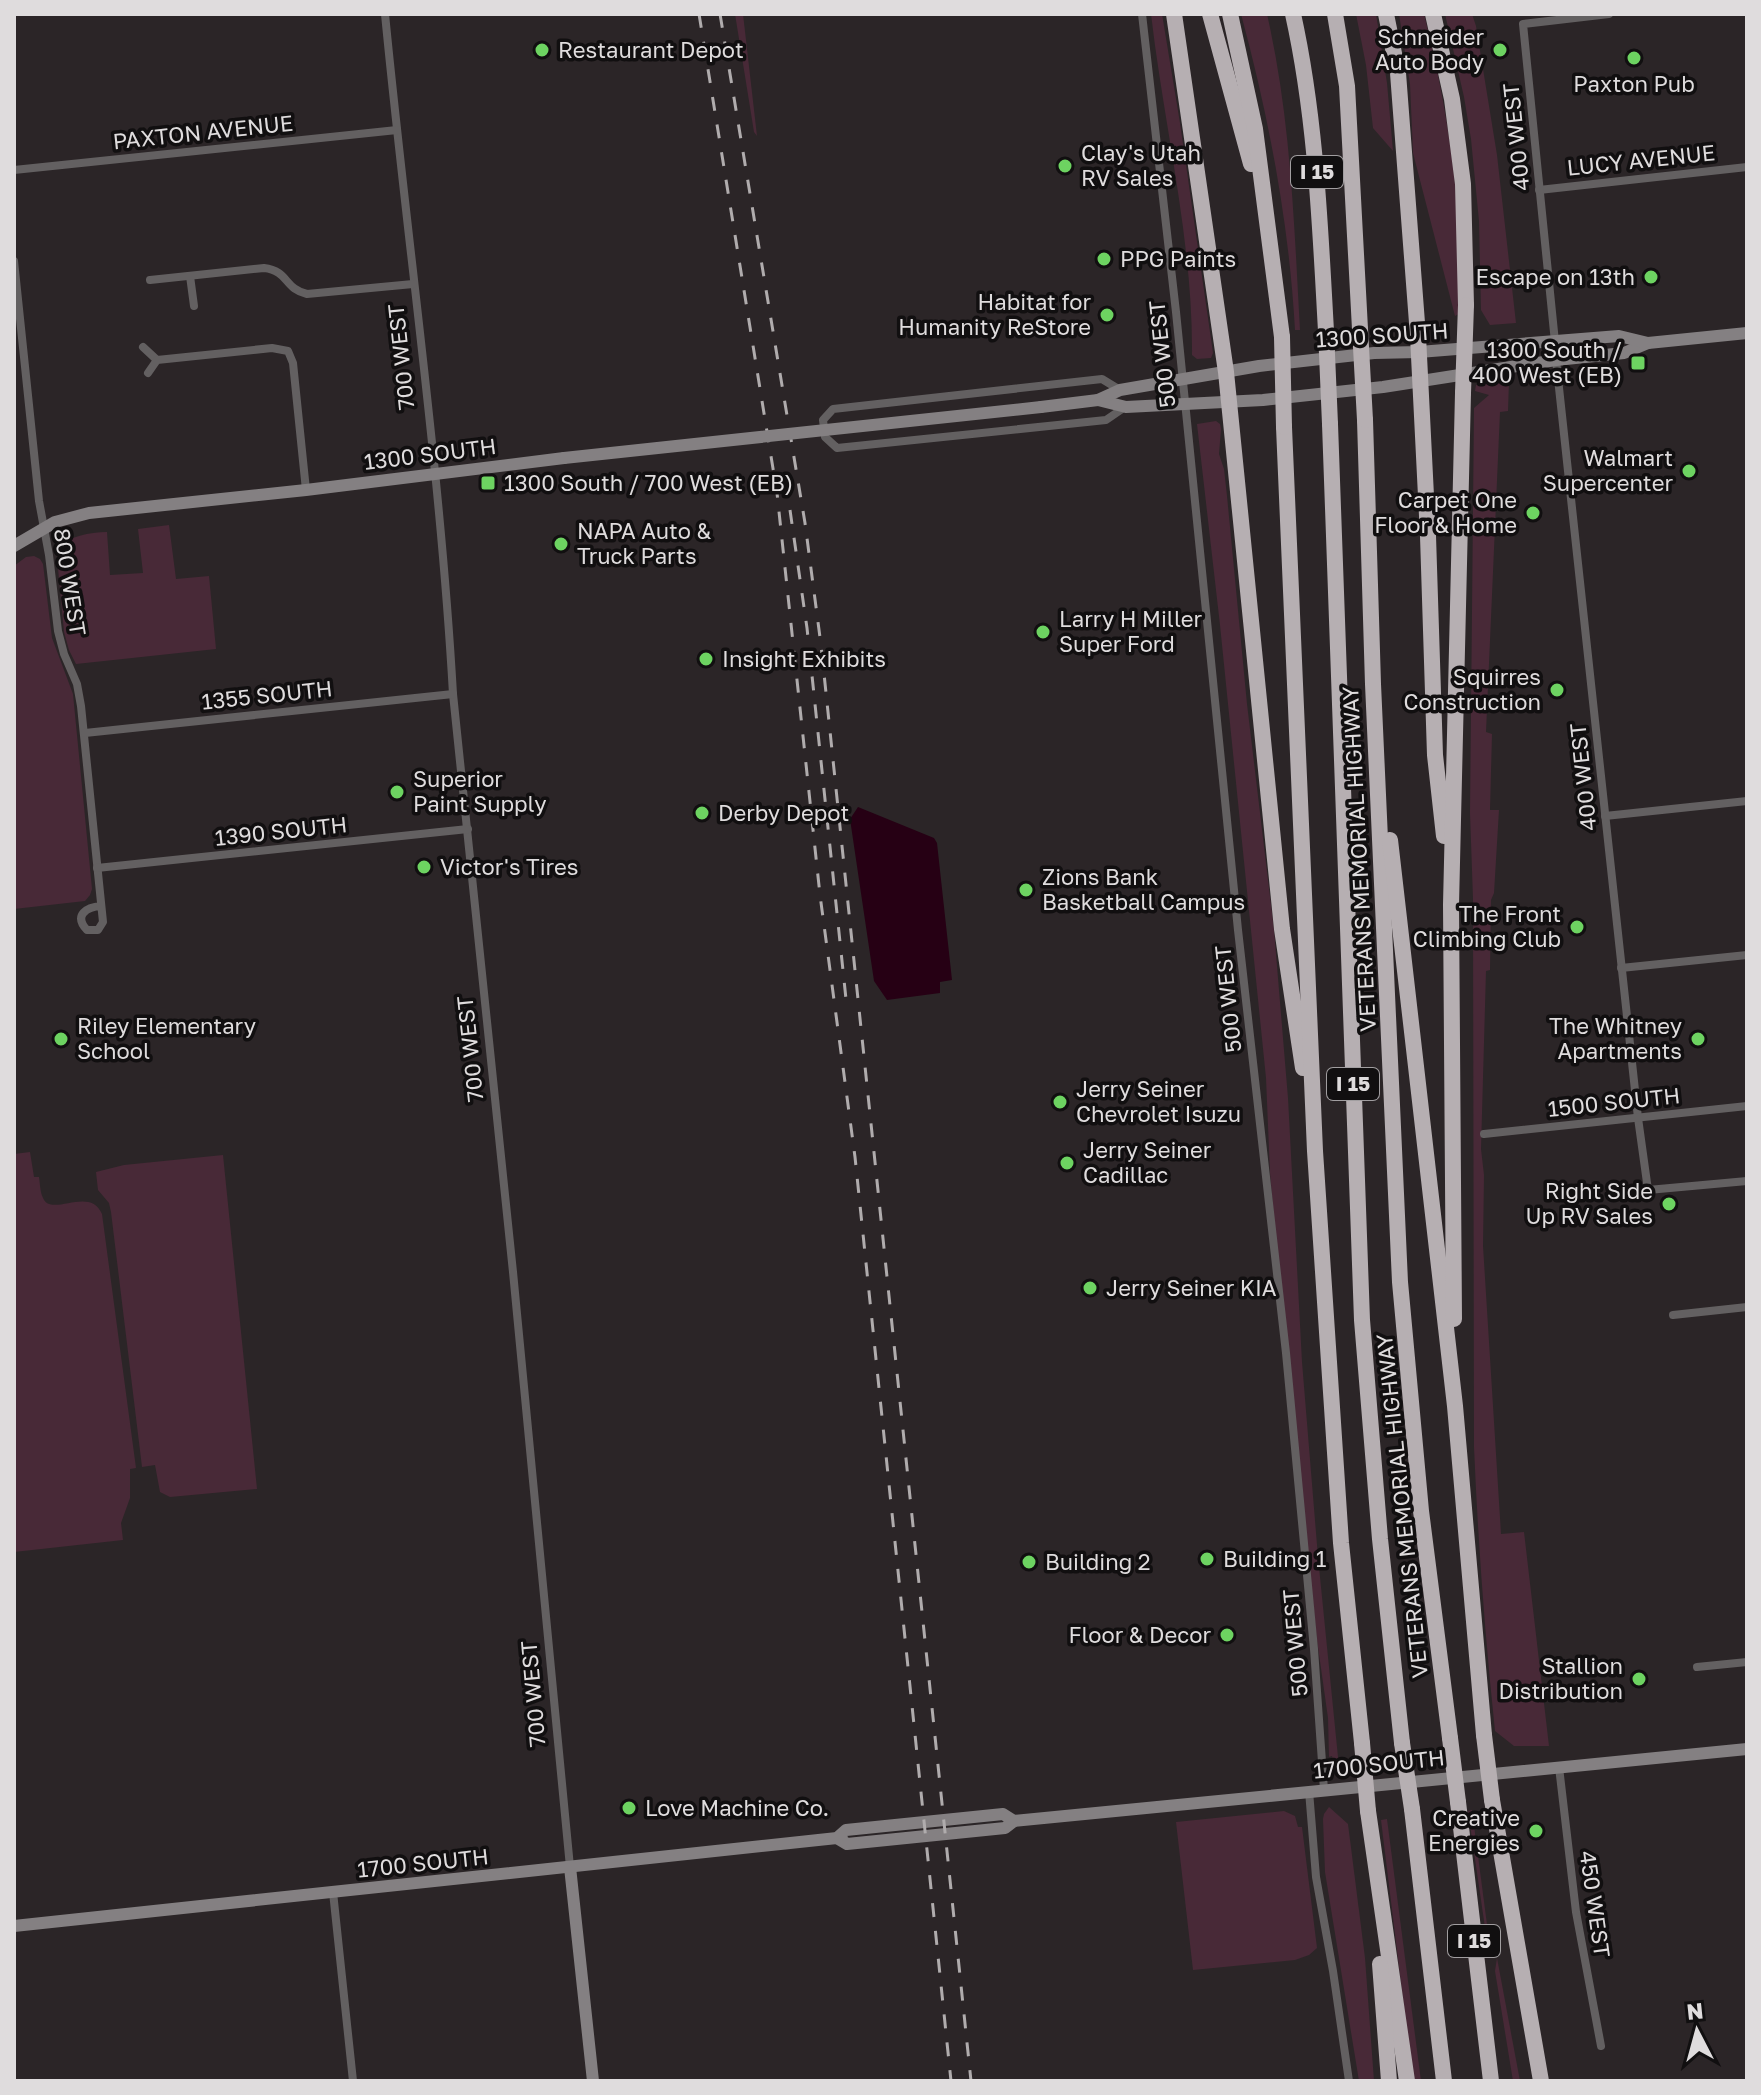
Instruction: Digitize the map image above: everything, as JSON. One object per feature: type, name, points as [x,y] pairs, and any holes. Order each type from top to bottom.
[{"type":"highway","points":[[1174,14],[1226,372],[1282,929],[1315,1151]]},
{"type":"highway","points":[[1210,14],[1232,88],[1271,247]]},
{"type":"highway","points":[[1230,14],[1255,129],[1282,337],[1315,1151],[1341,1543],[1362,1743],[1389,2081]]},
{"type":"highway","name":"VETERANS MEMORIAL HIGHWAY","points":[[1293,14],[1317,172],[1326,331],[1362,1320],[1380,1539],[1444,2081]]},
{"type":"highway","name":"VETERANS MEMORIAL HIGHWAY","points":[[1335,14],[1347,86],[1365,420],[1373,684],[1400,1282],[1421,1511],[1491,2081]]},
{"type":"highway","points":[[1386,14],[1398,73],[1419,352],[1435,755],[1451,905]]},
{"type":"highway","points":[[1433,14],[1452,99],[1463,184],[1466,305],[1451,905],[1455,1406]]},
{"type":"highway","points":[[1373,684],[1455,1406],[1484,1735],[1492,1800],[1541,2081]]},
{"type":"highway","points":[[1368,1811],[1407,2081]]},
{"type":"main road","name":"1300 SOUTH","points":[[1098,400],[1126,407],[1185,405],[1368,388],[1624,353],[1648,343],[1747,333]]},
{"type":"main road","name":"1300 SOUTH","points":[[14,546],[43,528],[97,511],[1098,400],[1120,390],[1259,366],[1374,353],[1619,336],[1648,343]]},
{"type":"main road","points":[[1556,360],[1577,351],[1623,346],[1632,338]]},
{"type":"main road","name":"1700 SOUTH","points":[[14,1926],[837,1838],[847,1844],[1005,1828],[1014,1821],[1747,1749]]},
{"type":"main road","name":"700 WEST","points":[[570,1867],[593,2081]]},
{"type":"street","name":"700 WEST","points":[[385,14],[435,474],[453,694],[570,1867]]},
{"type":"street","name":"500 WEST","points":[[1142,14],[1238,930],[1286,1353],[1324,1790]]},
{"type":"street","name":"400 WEST","points":[[1555,342],[1523,24],[1609,14]]},
{"type":"street","name":"PAXTON AVENUE","points":[[14,170],[397,130]]},
{"type":"street","name":"LUCY AVENUE","points":[[1539,190],[1747,167]]},
{"type":"street","name":"800 WEST","points":[[14,261],[17,325],[38,497],[58,631],[77,684],[85,733],[101,906]]},
{"type":"street","points":[[150,280],[270,268],[280,272],[296,291],[307,294],[413,284]]},
{"type":"street","points":[[190,276],[194,306]]},
{"type":"street","points":[[143,347],[157,360],[272,348],[288,351],[293,363],[306,490]]},
{"type":"street","points":[[148,373],[157,360]]},
{"type":"street","name":"400 WEST","points":[[1556,360],[1648,1190],[1747,1181]]},
{"type":"street","name":"1300 SOUTH","points":[[1120,390],[1102,379],[833,409],[823,420],[825,437],[837,448],[1106,420],[1126,407]]},
{"type":"street","name":"1355 SOUTH","points":[[85,733],[453,694]]},
{"type":"street","points":[[1605,816],[1747,801]]},
{"type":"street","name":"1390 SOUTH","points":[[97,868],[468,829]]},
{"type":"street","points":[[1621,968],[1747,955]]},
{"type":"street","name":"1500 SOUTH","points":[[1484,1134],[1747,1106]]},
{"type":"street","points":[[1673,1315],[1747,1307]]},
{"type":"street","points":[[1697,1667],[1747,1662]]},
{"type":"street","name":"450 WEST","points":[[1559,1767],[1576,1912],[1601,2046]]},
{"type":"street","points":[[1309,1791],[1316,1877],[1349,2081]]},
{"type":"street","points":[[333,1892],[353,2081]]},
{"type":"shaded area","points":[[735,14],[743,14],[757,136],[754,132]]},
{"type":"shaded area","points":[[1151,14],[1162,14],[1213,353],[1211,358],[1197,359],[1192,355],[1183,226]]},
{"type":"shaded area","points":[[1241,14],[1267,14],[1275,53],[1290,171],[1300,330],[1295,330],[1288,250],[1276,170]]},
{"type":"shaded area","points":[[1356,14],[1376,14],[1387,83],[1393,151],[1373,128]]},
{"type":"shaded area","points":[[1399,14],[1424,14],[1442,98],[1456,200],[1460,313],[1455,316],[1413,153],[1410,84]]},
{"type":"shaded area","points":[[1445,14],[1472,14],[1476,26],[1497,155],[1516,323],[1490,325],[1481,310],[1479,221],[1471,139]]},
{"type":"shaded area","points":[[1509,381],[1508,411],[1500,412],[1486,732],[1492,734],[1490,810],[1499,810],[1491,900],[1490,970],[1486,971],[1481,1149],[1484,1175],[1483,1246],[1501,1534],[1524,1532],[1549,1746],[1514,1746],[1495,1731],[1482,1589],[1474,1447],[1473,899],[1470,813],[1474,408],[1489,395],[1475,391],[1476,385]]},
{"type":"shaded area","points":[[1216,421],[1221,429],[1219,454],[1224,469],[1247,704],[1274,930],[1288,1098],[1302,1362],[1339,1767],[1332,1756],[1329,1757],[1328,1718],[1281,1298],[1270,1173],[1266,1078],[1197,424]]},
{"type":"shaded area","points":[[169,525],[176,579],[209,576],[216,649],[76,664],[64,632],[56,547],[80,536],[107,532],[110,575],[143,573],[138,529]]},
{"type":"shaded area","points":[[34,556],[43,564],[52,638],[73,694],[92,889],[85,901],[14,909],[14,566],[26,557]]},
{"type":"shaded area","points":[[858,807],[934,838],[937,843],[952,980],[940,982],[940,993],[887,1000],[874,981],[850,819]]},
{"type":"shaded area","points":[[30,1152],[34,1177],[39,1177],[42,1196],[47,1203],[89,1202],[102,1214],[136,1468],[130,1469],[130,1498],[121,1523],[123,1540],[14,1552],[14,1154]]},
{"type":"shaded area","points":[[223,1155],[257,1489],[170,1497],[160,1492],[155,1465],[142,1467],[111,1212],[109,1203],[98,1190],[96,1172],[124,1165]]},
{"type":"shaded area","points":[[1329,1807],[1348,1824],[1365,1958],[1374,2081],[1359,2081],[1325,1872],[1323,1819]]},
{"type":"shaded area","points":[[1472,1810],[1491,1955],[1468,1811]]},
{"type":"shaded area","points":[[1284,1811],[1295,1816],[1298,1827],[1302,1827],[1317,1948],[1295,1960],[1193,1970],[1176,1822]]},
{"type":"shaded area","points":[[1387,1819],[1421,2081],[1413,2081],[1381,1820]]},
{"type":"shaded area","points":[[1497,1958],[1520,2081],[1513,2081],[1495,1971]]},
{"type":"railway","points":[[699,14],[777,493],[820,895],[855,1157],[951,2081]]},
{"type":"railway","points":[[720,14],[805,523],[821,645],[971,2081]]},
{"type":"railway","points":[[790,510],[807,628],[846,999]]},
{"type":"place","name":"Restaurant Depot","points":[[542,50]]},
{"type":"place","name":"Schneider Auto Body","points":[[1500,50]]},
{"type":"place","name":"Paxton Pub","points":[[1634,58]]},
{"type":"place","name":"Clay's Utah RV Sales","points":[[1065,166]]},
{"type":"place","name":"PPG Paints","points":[[1104,259]]},
{"type":"place","name":"Escape on 13th","points":[[1651,277]]},
{"type":"place","name":"Habitat for Humanity ReStore","points":[[1107,315]]},
{"type":"place","name":"1300 South / 400 West (EB)","points":[[1638,363]]},
{"type":"place","name":"Walmart Supercenter","points":[[1689,471]]},
{"type":"place","name":"1300 South / 700 West (EB)","points":[[488,483]]},
{"type":"place","name":"Carpet One Floor & Home","points":[[1533,513]]},
{"type":"place","name":"NAPA Auto & Truck Parts","points":[[561,544]]},
{"type":"place","name":"Larry H Miller Super Ford","points":[[1043,632]]},
{"type":"place","name":"Insight Exhibits","points":[[706,659]]},
{"type":"place","name":"Squirres Construction","points":[[1557,690]]},
{"type":"place","name":"Superior Paint Supply","points":[[397,792]]},
{"type":"place","name":"Derby Depot","points":[[702,813]]},
{"type":"place","name":"Victor's Tires","points":[[424,867]]},
{"type":"place","name":"Zions Bank Basketball Campus","points":[[1026,890]]},
{"type":"place","name":"The Front Climbing Club","points":[[1577,927]]},
{"type":"place","name":"Riley Elementary School","points":[[61,1039]]},
{"type":"place","name":"The Whitney Apartments","points":[[1698,1039]]},
{"type":"place","name":"Jerry Seiner Chevrolet Isuzu","points":[[1060,1102]]},
{"type":"place","name":"Jerry Seiner Cadillac","points":[[1067,1163]]},
{"type":"place","name":"Right Side Up RV Sales","points":[[1669,1204]]},
{"type":"place","name":"Jerry Seiner KIA","points":[[1090,1288]]},
{"type":"place","name":"Building 1","points":[[1207,1559]]},
{"type":"place","name":"Building 2","points":[[1029,1562]]},
{"type":"place","name":"Floor & Decor","points":[[1227,1635]]},
{"type":"place","name":"Stallion Distribution","points":[[1639,1679]]},
{"type":"place","name":"Love Machine Co.","points":[[629,1808]]},
{"type":"place","name":"Creative Energies","points":[[1536,1831]]}]
